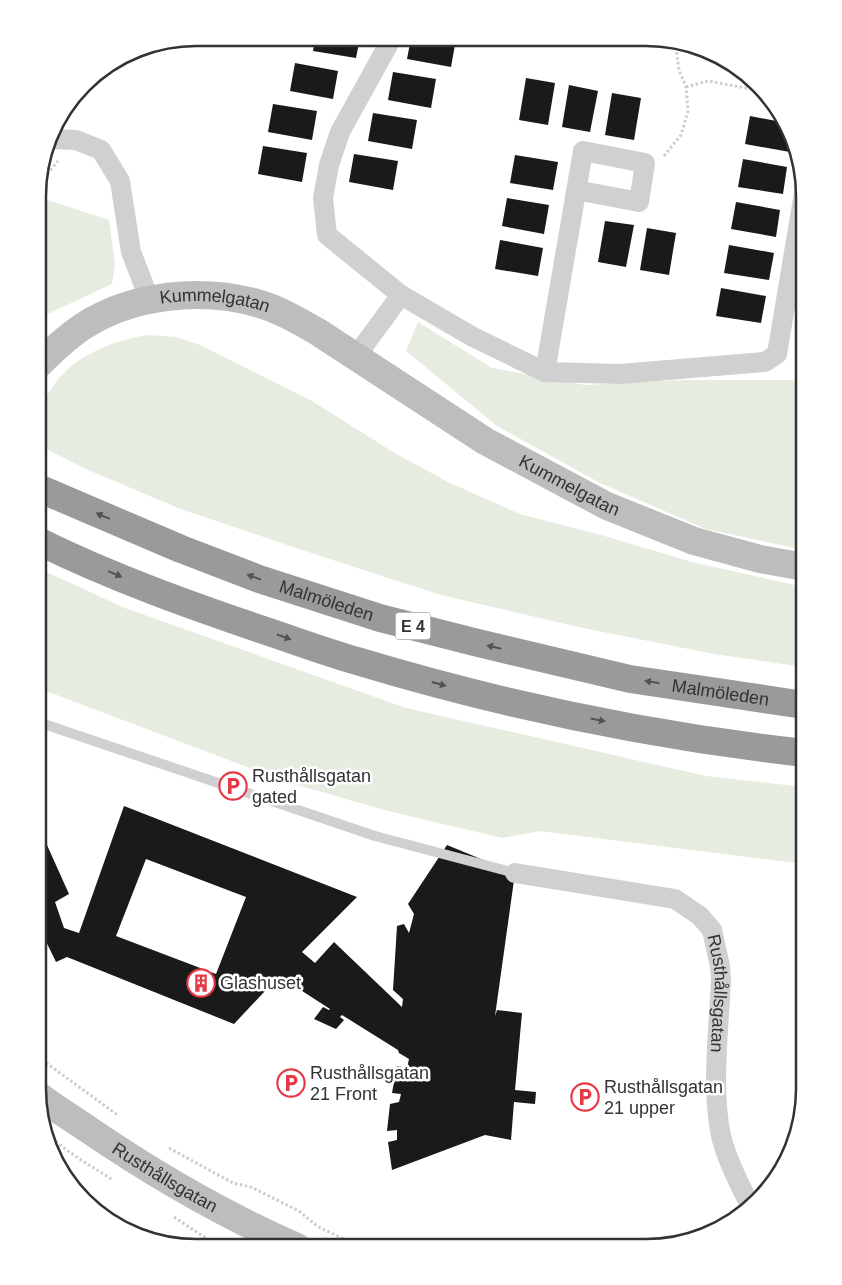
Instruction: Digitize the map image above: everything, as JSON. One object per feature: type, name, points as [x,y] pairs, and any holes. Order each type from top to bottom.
[{"type":"highway","name":"Malmöleden","points":[[46,491],[181,549],[242,572],[380,618],[630,679],[795,704]]},
{"type":"highway","points":[[46,544],[173,598],[366,664],[450,687],[558,712],[662,733],[742,746],[795,752]]},
{"type":"street","points":[[388,46],[340,132],[329,165],[323,198],[327,235],[401,295],[473,337],[545,372],[620,374],[765,362],[777,354],[796,275]]},
{"type":"street","name":"Kummelgatan","points":[[58,139],[76,140],[101,150],[120,181],[131,252],[150,301]]},
{"type":"street","points":[[545,372],[582,151],[645,163],[639,202],[576,190]]},
{"type":"street","name":"Kummelgatan","points":[[46,357],[82,327],[105,314],[150,301],[208,295],[261,304],[304,324],[485,441],[607,506],[694,541],[760,559],[796,565]]},
{"type":"street","points":[[356,356],[401,295]]},
{"type":"street","name":"Rusthållsgatan","points":[[515,873],[675,899],[700,916],[712,930],[721,980],[716,1093],[718,1115],[728,1158],[747,1199]]},
{"type":"street","name":"Rusthållsgatan","points":[[47,1102],[136,1162],[204,1202],[280,1239]]},
{"type":"lane","points":[[46,725],[375,836],[515,873]]},
{"type":"path","points":[[645,163],[657,164],[681,135],[688,111],[686,87],[678,70],[676,50]]},
{"type":"path","points":[[686,87],[708,81],[751,89]]},
{"type":"path","points":[[46,1063],[126,1121]]},
{"type":"path","points":[[165,1146],[233,1183],[251,1187],[299,1212],[317,1226],[344,1239]]},
{"type":"shaded area","points":[[46,199],[109,220],[115,264],[112,284],[46,315]]},
{"type":"shaded area","points":[[418,322],[492,368],[585,385],[679,380],[796,381],[796,548],[706,529],[600,483],[497,426],[406,351]]},
{"type":"shaded area","points":[[147,335],[176,337],[200,345],[312,401],[393,452],[448,482],[520,514],[601,535],[692,562],[796,585],[795,666],[714,654],[583,628],[441,595],[178,508],[86,469],[46,449],[46,397],[56,381],[78,361],[90,354],[104,347]]},
{"type":"shaded area","points":[[46,572],[125,608],[406,708],[706,776],[795,786],[795,863],[540,831],[502,838],[388,811],[287,782],[46,691]]},
{"type":"building","points":[[314,46],[358,46],[356,58],[313,51]]},
{"type":"building","points":[[409,46],[455,46],[451,67],[407,59]]},
{"type":"building","points":[[295,63],[338,71],[333,99],[290,91]]},
{"type":"building","points":[[393,72],[436,79],[431,108],[388,100]]},
{"type":"building","points":[[526,78],[555,83],[548,125],[519,120]]},
{"type":"building","points":[[569,85],[598,91],[590,132],[562,127]]},
{"type":"building","points":[[612,93],[641,98],[634,140],[605,135]]},
{"type":"building","points":[[273,104],[317,111],[312,140],[268,132]]},
{"type":"building","points":[[373,113],[417,120],[412,149],[368,141]]},
{"type":"building","points":[[750,116],[776,121],[789,152],[745,144]]},
{"type":"building","points":[[263,146],[307,153],[302,182],[258,174]]},
{"type":"building","points":[[354,154],[398,161],[393,190],[349,182]]},
{"type":"building","points":[[515,155],[558,162],[553,190],[510,183]]},
{"type":"building","points":[[743,159],[787,167],[783,194],[738,187]]},
{"type":"building","points":[[507,198],[549,205],[544,234],[502,226]]},
{"type":"building","points":[[736,202],[780,210],[776,237],[731,229]]},
{"type":"building","points":[[605,221],[634,225],[626,267],[598,262]]},
{"type":"building","points":[[647,228],[676,233],[669,275],[640,270]]},
{"type":"building","points":[[500,240],[543,248],[538,276],[495,269]]},
{"type":"building","points":[[729,245],[774,253],[769,280],[724,273]]},
{"type":"building","points":[[721,288],[766,296],[761,323],[716,316]]},
{"type":"building","name":"Glashuset","points":[[124,806],[357,897],[302,952],[315,963],[334,942],[402,1007],[403,999],[393,990],[397,926],[404,924],[409,933],[414,914],[408,904],[447,845],[515,873],[495,1016],[497,1010],[522,1013],[515,1090],[536,1092],[535,1104],[514,1102],[511,1140],[485,1135],[392,1170],[388,1142],[397,1140],[397,1130],[387,1131],[390,1104],[399,1102],[401,1094],[392,1093],[397,1066],[407,1068],[409,1059],[399,1053],[398,1050],[342,1015],[340,1017],[344,1020],[336,1029],[314,1019],[323,1007],[330,1009],[279,976],[234,1024],[67,957],[56,962],[46,941],[46,843],[69,894],[55,902],[64,928],[79,933]],"holes":[[[146,859],[246,897],[216,974],[116,936]]]},
{"type":"place","name":"Rusthållsgatan gated","points":[[233,786]]},
{"type":"place","name":"Glashuset","points":[[201,983]]},
{"type":"place","name":"Rusthållsgatan 21 Front","points":[[291,1083]]},
{"type":"place","name":"Rusthållsgatan 21 upper","points":[[585,1097]]}]
